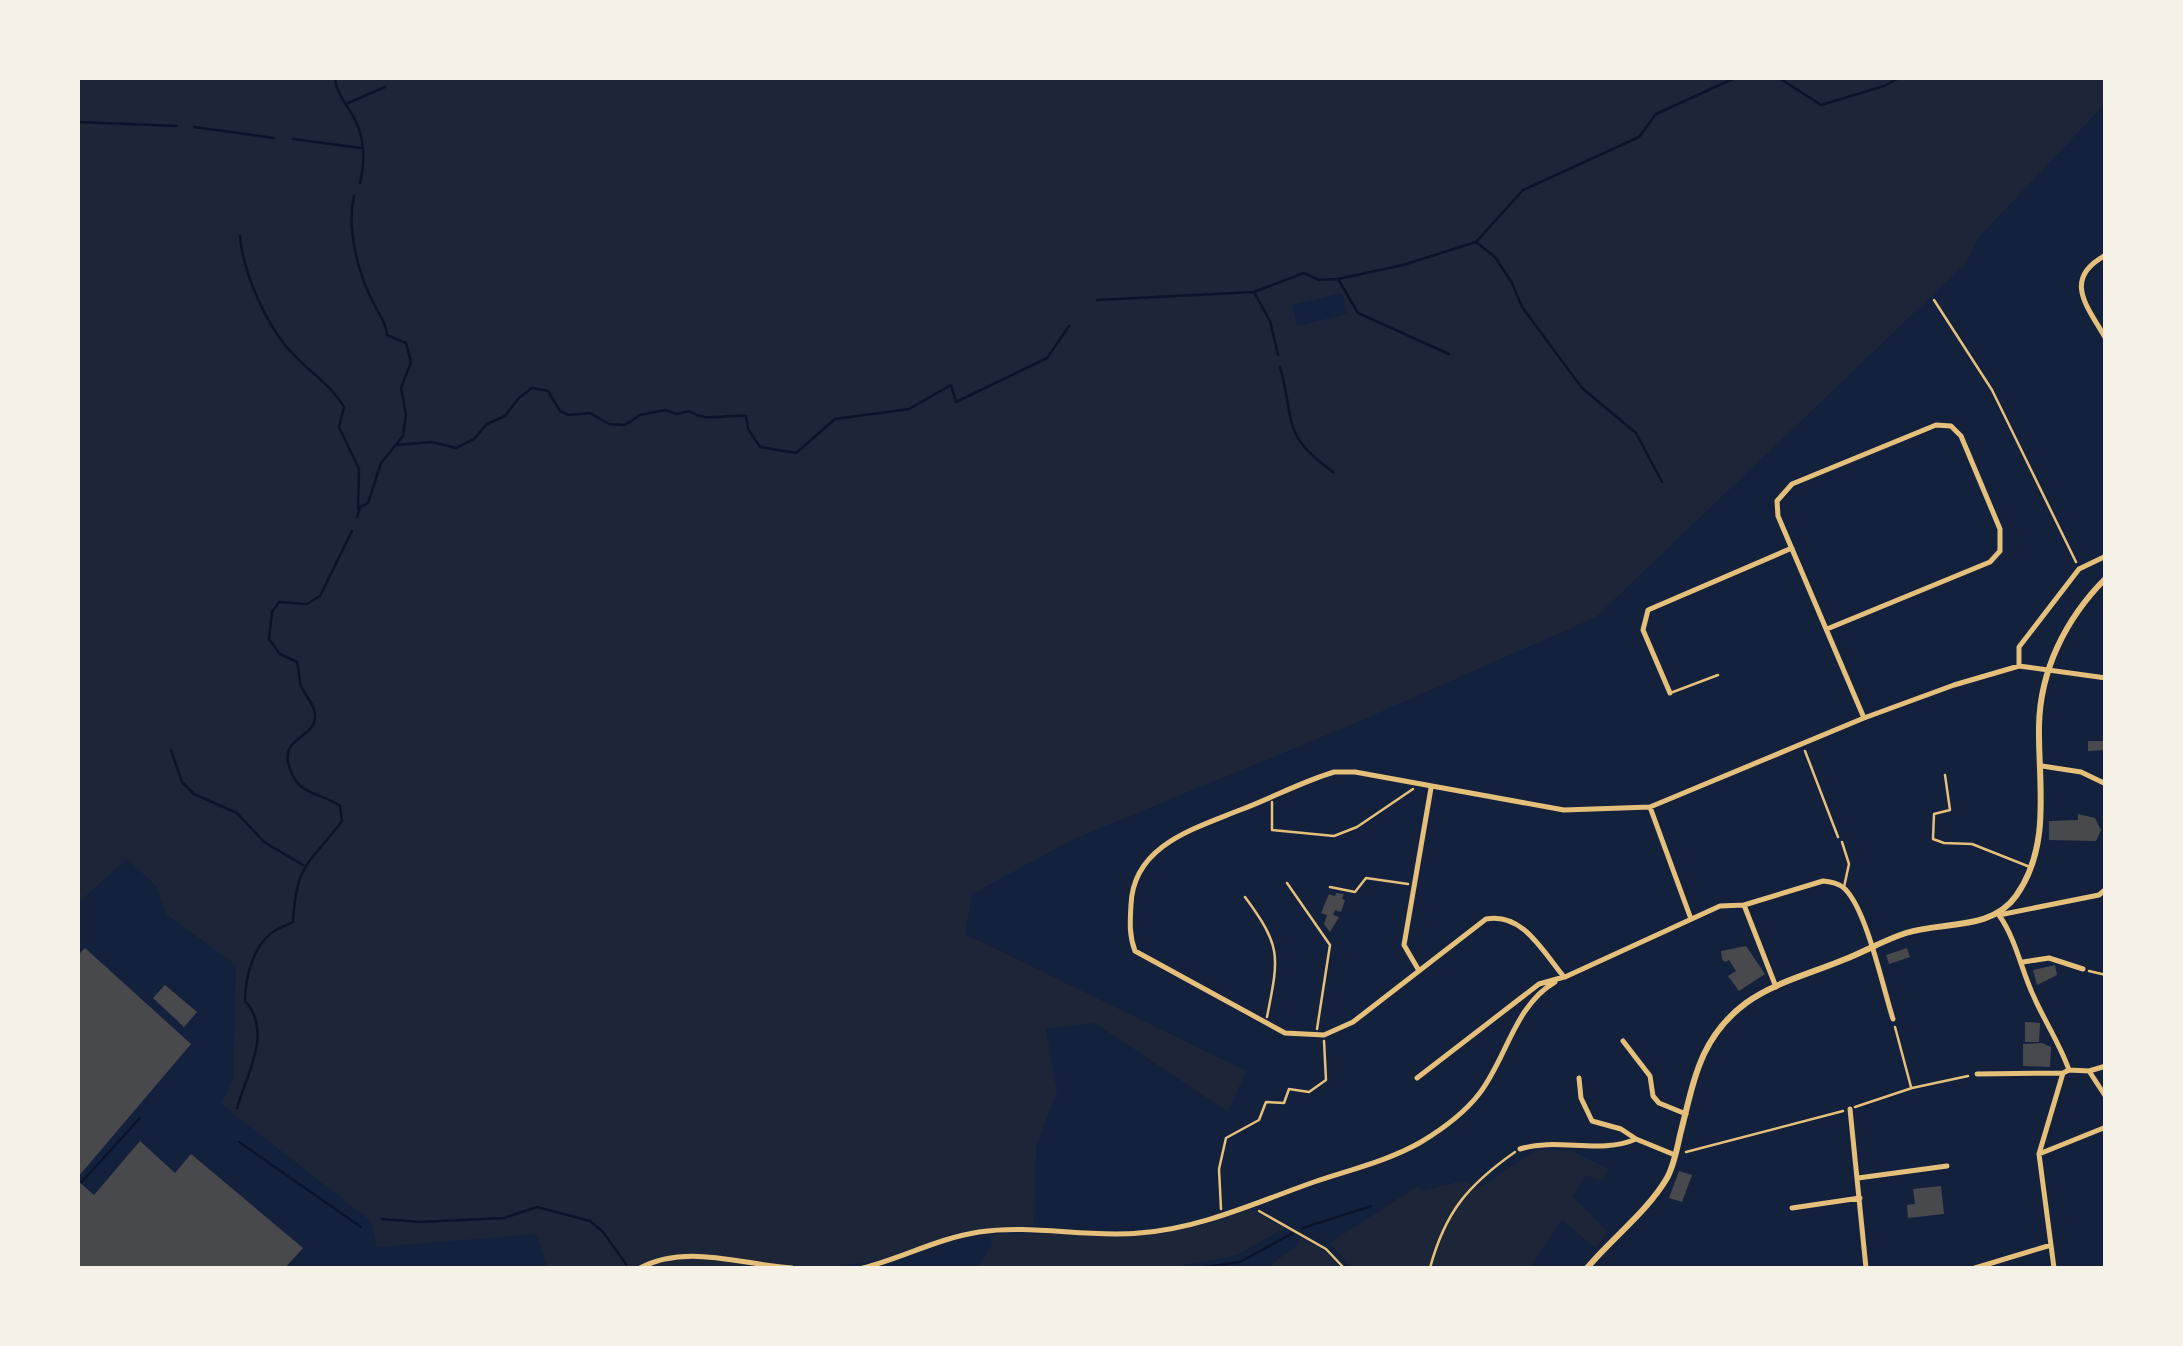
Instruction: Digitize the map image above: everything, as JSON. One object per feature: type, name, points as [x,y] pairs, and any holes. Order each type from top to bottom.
[{"type":"main road","points":[[1586,1268],[1658,1192],[1675,1155],[1700,1059],[1710,1038],[1749,1001],[1907,933],[1999,915],[2017,895],[2031,868],[2041,824],[2039,727],[2047,672],[2075,614],[2106,578]]},
{"type":"street","points":[[2106,256],[2088,266],[2080,282],[2083,299],[2106,340]]},
{"type":"street","points":[[1827,629],[1990,562],[2000,551],[2000,529],[1957,430],[1945,424],[1936,425],[1786,488],[1780,494],[1777,509],[1864,718]]},
{"type":"street","points":[[1670,694],[1642,630],[1648,610],[1792,548]]},
{"type":"street","points":[[2019,666],[2019,647],[2079,568],[2106,556]]},
{"type":"street","points":[[1564,977],[1518,923],[1499,917],[1486,919],[1354,1022],[1320,1036],[1285,1033],[1135,951],[1129,936],[1131,888],[1152,856],[1189,830],[1334,772],[1355,772],[1564,810],[1650,807],[1864,718],[2019,666],[2106,678]]},
{"type":"street","points":[[2042,766],[2081,772],[2106,784]]},
{"type":"street","points":[[1418,970],[1404,945],[1431,788]]},
{"type":"street","points":[[1650,807],[1691,919]]},
{"type":"street","points":[[863,1268],[980,1232],[1134,1234],[1168,1230],[1221,1216],[1387,1157],[1420,1142],[1474,1100],[1493,1072],[1518,1020],[1546,987],[1720,906],[1744,906],[1822,881],[1844,888],[1872,948],[1892,1019]]},
{"type":"street","points":[[2054,1268],[2039,1154],[2066,1072],[2060,1042],[2033,996],[2008,928],[1999,915],[2099,895],[2106,889]]},
{"type":"street","points":[[1744,906],[1776,987]]},
{"type":"street","points":[[2022,962],[2060,960],[2082,969]]},
{"type":"street","points":[[1417,1078],[1539,984],[1564,977]]},
{"type":"street","points":[[1623,1041],[1650,1076],[1653,1096],[1659,1104],[1686,1114]]},
{"type":"street","points":[[1976,1074],[2089,1071],[2106,1066]]},
{"type":"street","points":[[2089,1071],[2106,1097]]},
{"type":"street","points":[[1578,1078],[1584,1108],[1592,1121],[1621,1129],[1675,1155]]},
{"type":"street","points":[[1850,1109],[1866,1268]]},
{"type":"street","points":[[2039,1154],[2106,1127]]},
{"type":"street","points":[[1520,1149],[1537,1144],[1622,1145],[1636,1139]]},
{"type":"street","points":[[1858,1178],[1947,1166]]},
{"type":"street","points":[[1792,1208],[1860,1198]]},
{"type":"street","points":[[1976,1268],[2051,1244]]},
{"type":"street","points":[[640,1268],[660,1258],[698,1256],[792,1268]]},
{"type":"lane","points":[[1670,694],[1718,675]]},
{"type":"lane","points":[[1945,775],[1950,810],[1934,814],[1933,839],[1944,844],[1972,844],[2031,868]]},
{"type":"lane","points":[[1842,842],[1849,864],[1844,888]]},
{"type":"path","points":[[1934,300],[1992,390],[2079,568]]},
{"type":"path","points":[[1802,742],[1831,824],[1842,842]]},
{"type":"path","points":[[1272,796],[1272,830],[1334,836],[1356,827],[1420,786]]},
{"type":"path","points":[[1330,887],[1355,892],[1366,878],[1414,885]]},
{"type":"path","points":[[1221,1216],[1219,1169],[1226,1138],[1259,1120],[1266,1102],[1284,1103],[1289,1089],[1309,1092],[1326,1080],[1320,1036],[1330,945],[1286,883]]},
{"type":"path","points":[[1244,897],[1271,933],[1276,961],[1266,1023]]},
{"type":"path","points":[[2082,969],[2106,975]]},
{"type":"path","points":[[1892,1019],[1912,1088]]},
{"type":"path","points":[[1675,1155],[1850,1109],[1912,1088],[1976,1074]]},
{"type":"path","points":[[1430,1268],[1438,1239],[1477,1179],[1520,1149]]},
{"type":"path","points":[[1249,1205],[1326,1249],[1344,1268]]},
{"type":"shaded area","points":[[78,78],[2105,78],[2105,104],[1980,236],[1965,264],[1596,617],[1351,725],[1074,839],[972,894],[965,934],[1246,1071],[1228,1112],[1095,1023],[1046,1029],[1057,1092],[1036,1146],[1034,1226],[962,1231],[879,1260],[827,1268],[547,1268],[537,1234],[377,1247],[371,1221],[221,1104],[233,1080],[236,965],[166,914],[156,886],[127,859],[78,903]],"holes":[[[1342,293],[1347,314],[1297,326],[1292,305]]]},
{"type":"shaded area","points":[[1536,1150],[1572,1151],[1609,1169],[1603,1181],[1585,1175],[1573,1196],[1607,1232],[1596,1248],[1562,1220],[1530,1268],[1352,1268],[1330,1243],[1418,1186],[1421,1191],[1462,1181],[1480,1187]]},
{"type":"shaded area","points":[[1249,1208],[1285,1228],[1237,1255],[1169,1268],[977,1268],[992,1244],[990,1234],[1151,1234]]},
{"type":"shaded area","points":[[1301,1236],[1324,1250],[1341,1268],[1267,1268],[1299,1244]]},
{"type":"building","points":[[2088,741],[2106,741],[2106,750],[2088,751]]},
{"type":"building","points":[[2078,814],[2095,818],[2101,830],[2096,841],[2049,840],[2049,821],[2078,820]]},
{"type":"building","points":[[1329,894],[1344,894],[1345,900],[1341,912],[1335,910],[1333,915],[1339,917],[1330,932],[1324,924],[1327,915],[1321,913]]},
{"type":"building","points":[[1746,946],[1765,974],[1739,991],[1728,976],[1736,971],[1729,960],[1722,959],[1721,951]]},
{"type":"building","points":[[85,948],[191,1044],[78,1177],[78,955]]},
{"type":"building","points":[[1907,948],[1910,957],[1889,964],[1886,955]]},
{"type":"building","points":[[2055,965],[2057,975],[2037,985],[2033,970]]},
{"type":"building","points":[[165,985],[197,1012],[184,1027],[153,998]]},
{"type":"building","points":[[2025,1022],[2040,1023],[2039,1042],[2025,1042]]},
{"type":"building","points":[[2042,1043],[2051,1047],[2050,1067],[2023,1066],[2023,1044]]},
{"type":"building","points":[[140,1141],[175,1173],[191,1154],[303,1248],[285,1268],[78,1268],[78,1181],[94,1195]]},
{"type":"building","points":[[1679,1171],[1692,1175],[1682,1202],[1669,1198]]},
{"type":"building","points":[[1941,1186],[1944,1214],[1908,1218],[1907,1205],[1915,1204],[1913,1189]]},
{"type":"waterway","points":[[335,78],[361,135],[360,183]]},
{"type":"waterway","points":[[1097,300],[1254,292],[1304,273],[1319,280],[1338,279],[1403,265],[1476,242],[1523,190],[1639,137],[1656,114],[1735,78]]},
{"type":"waterway","points":[[1779,78],[1821,105],[1899,78]]},
{"type":"waterway","points":[[346,104],[385,87]]},
{"type":"waterway","points":[[78,122],[177,126]]},
{"type":"waterway","points":[[194,127],[274,138]]},
{"type":"waterway","points":[[293,139],[361,148]]},
{"type":"waterway","points":[[354,196],[353,238],[364,281],[387,335],[406,343],[411,362],[401,388],[406,414],[403,436],[381,463],[368,503],[360,507],[357,517]]},
{"type":"waterway","points":[[240,236],[252,283],[275,331],[344,407],[339,427],[359,469],[358,509]]},
{"type":"waterway","points":[[1476,242],[1495,257],[1522,307],[1582,388],[1636,433],[1662,482]]},
{"type":"waterway","points":[[1338,279],[1358,313],[1449,354]]},
{"type":"waterway","points":[[1254,292],[1270,321],[1278,355]]},
{"type":"waterway","points":[[397,445],[432,442],[456,448],[474,439],[487,424],[505,416],[532,388],[548,391],[560,411],[569,415],[590,413],[609,424],[625,425],[640,415],[665,410],[709,417],[746,416],[748,429],[760,447],[796,453],[835,419],[909,409],[951,385],[956,402],[1047,358],[1069,326]]},
{"type":"waterway","points":[[1280,367],[1297,437],[1333,472]]},
{"type":"waterway","points":[[237,1108],[257,1039],[253,1013],[245,1001],[252,960],[270,935],[293,922],[301,876],[342,821],[340,806],[303,788],[292,774],[288,762],[290,748],[314,723],[315,712],[301,686],[297,662],[280,654],[269,639],[272,612],[279,602],[307,604],[320,596],[352,531]]},
{"type":"waterway","points":[[171,750],[182,782],[194,794],[237,813],[264,842],[303,865]]},
{"type":"waterway","points":[[78,1186],[140,1118]]},
{"type":"waterway","points":[[239,1142],[361,1227]]},
{"type":"waterway","points":[[1303,1228],[1371,1206]]},
{"type":"waterway","points":[[382,1219],[420,1222],[504,1218],[537,1207],[590,1221],[626,1264]]},
{"type":"waterway","points":[[1199,1268],[1240,1262],[1293,1233]]}]
